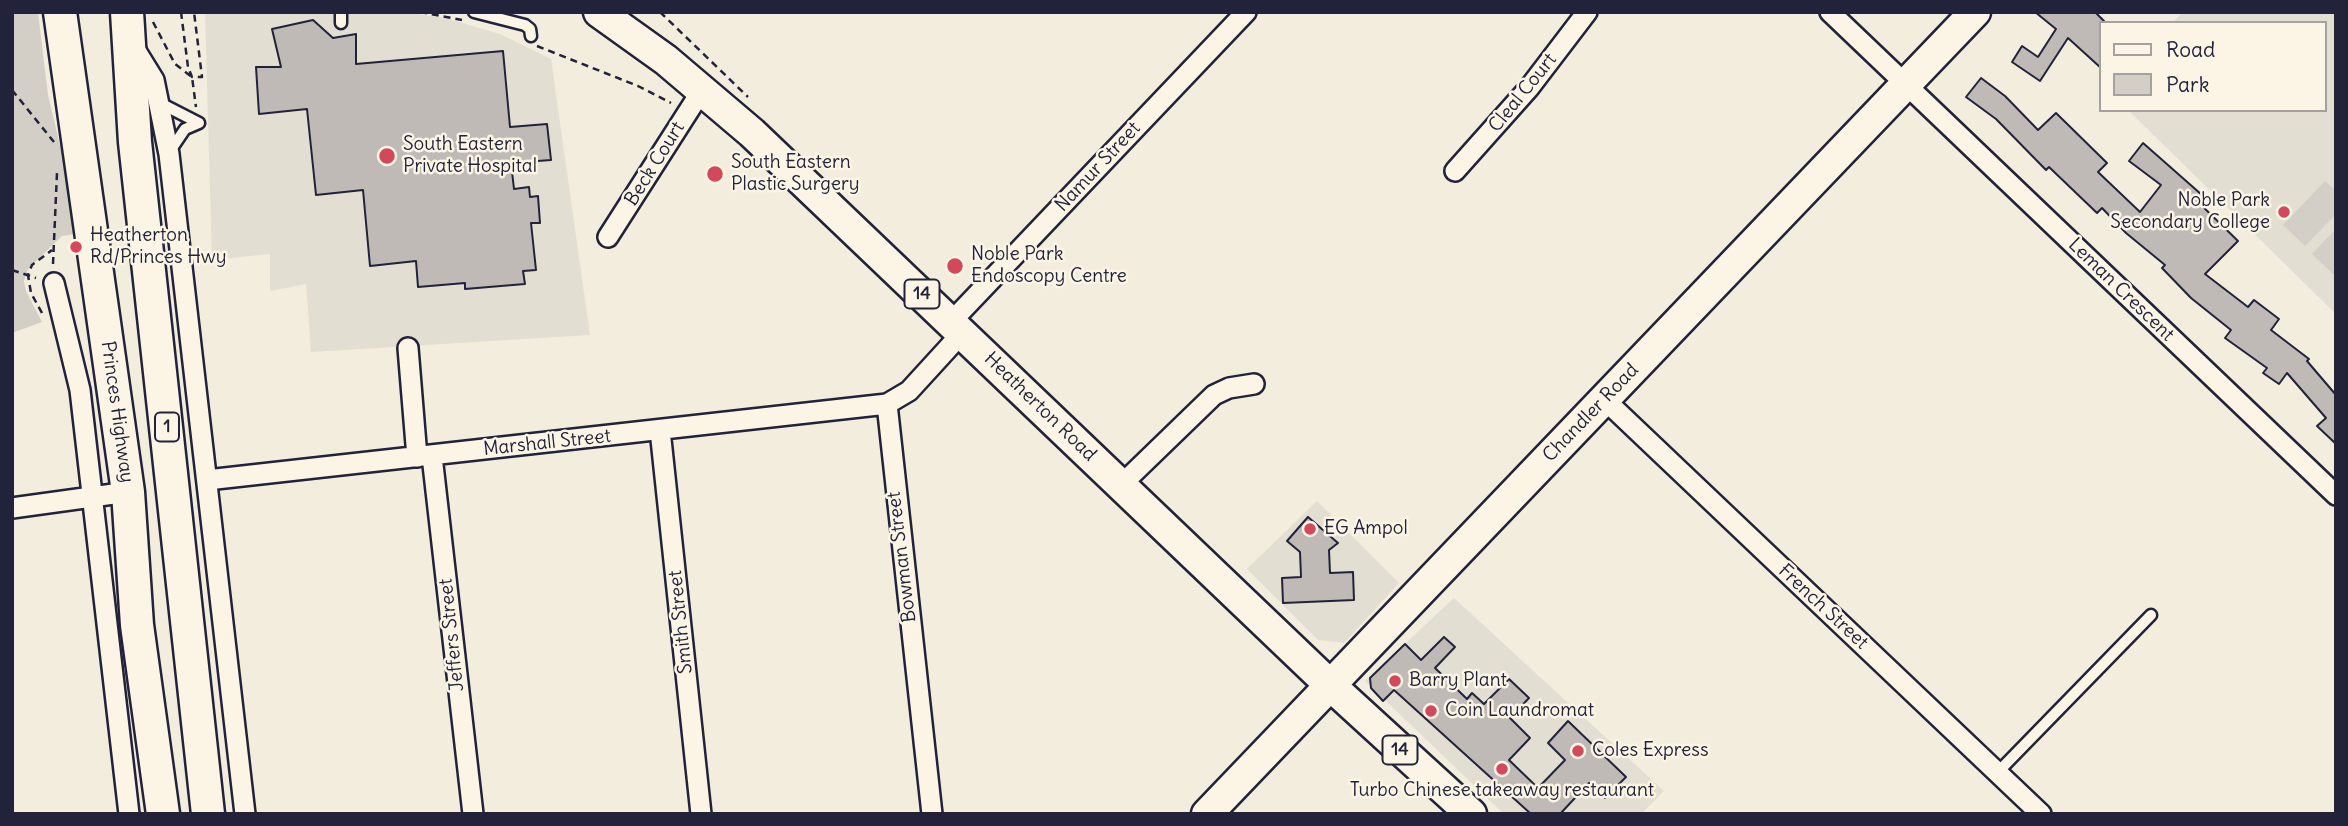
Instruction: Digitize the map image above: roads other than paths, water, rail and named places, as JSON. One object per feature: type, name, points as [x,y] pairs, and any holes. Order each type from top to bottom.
[{"type":"highway","name":"Princes Highway","points":[[60,12],[128,492],[137,625],[163,814]]},
{"type":"highway","name":"1","points":[[136,22],[135,142],[208,814]]},
{"type":"main road","name":"Heatherton Road","points":[[599,12],[702,90],[752,133],[1330,685],[1471,814]]},
{"type":"main road","name":"Chandler Road","points":[[1207,814],[1975,12]]},
{"type":"street","name":"Namur Street","points":[[957,328],[1246,12]]},
{"type":"street","name":"Cleal Court","points":[[1455,171],[1529,88],[1587,12]]},
{"type":"street","name":"Leman Crescent","points":[[1829,12],[2336,495]]},
{"type":"street","points":[[136,22],[160,102],[169,154],[246,814]]},
{"type":"street","name":"Beck Court","points":[[608,237],[702,90]]},
{"type":"street","name":"Princes Highway","points":[[54,283],[80,390],[129,814]]},
{"type":"street","points":[[887,404],[909,391],[957,328]]},
{"type":"street","name":"Jeffers Street","points":[[408,348],[473,814]]},
{"type":"street","points":[[1121,485],[1214,395],[1229,388],[1254,384]]},
{"type":"street","name":"French Street","points":[[1604,399],[2041,814]]},
{"type":"street","name":"Marshall Street","points":[[207,480],[887,404]]},
{"type":"street","name":"Bowman Street","points":[[887,404],[932,814]]},
{"type":"street","name":"Smith Street","points":[[660,430],[701,814]]},
{"type":"street","points":[[12,508],[128,492]]},
{"type":"lane","points":[[471,17],[527,26],[530,39]]},
{"type":"lane","points":[[160,102],[199,123],[185,129],[169,154]]},
{"type":"lane","points":[[1998,772],[2151,615]]},
{"type":"place","name":"South Eastern Private Hospital","points":[[387,156]]},
{"type":"place","name":"South Eastern Plastic Surgery","points":[[715,174]]},
{"type":"place","name":"Noble Park Secondary College","points":[[2284,212]]},
{"type":"place","name":"Heatherton Rd/Princes Hwy","points":[[76,247]]},
{"type":"place","name":"Noble Park Endoscopy Centre","points":[[955,266]]},
{"type":"place","name":"EG Ampol","points":[[1310,529]]},
{"type":"place","name":"Barry Plant","points":[[1395,681]]},
{"type":"place","name":"Coin Laundromat","points":[[1431,711]]},
{"type":"place","name":"Coles Express","points":[[1578,751]]},
{"type":"place","name":"Turbo Chinese takeaway restaurant","points":[[1502,769]]}]
